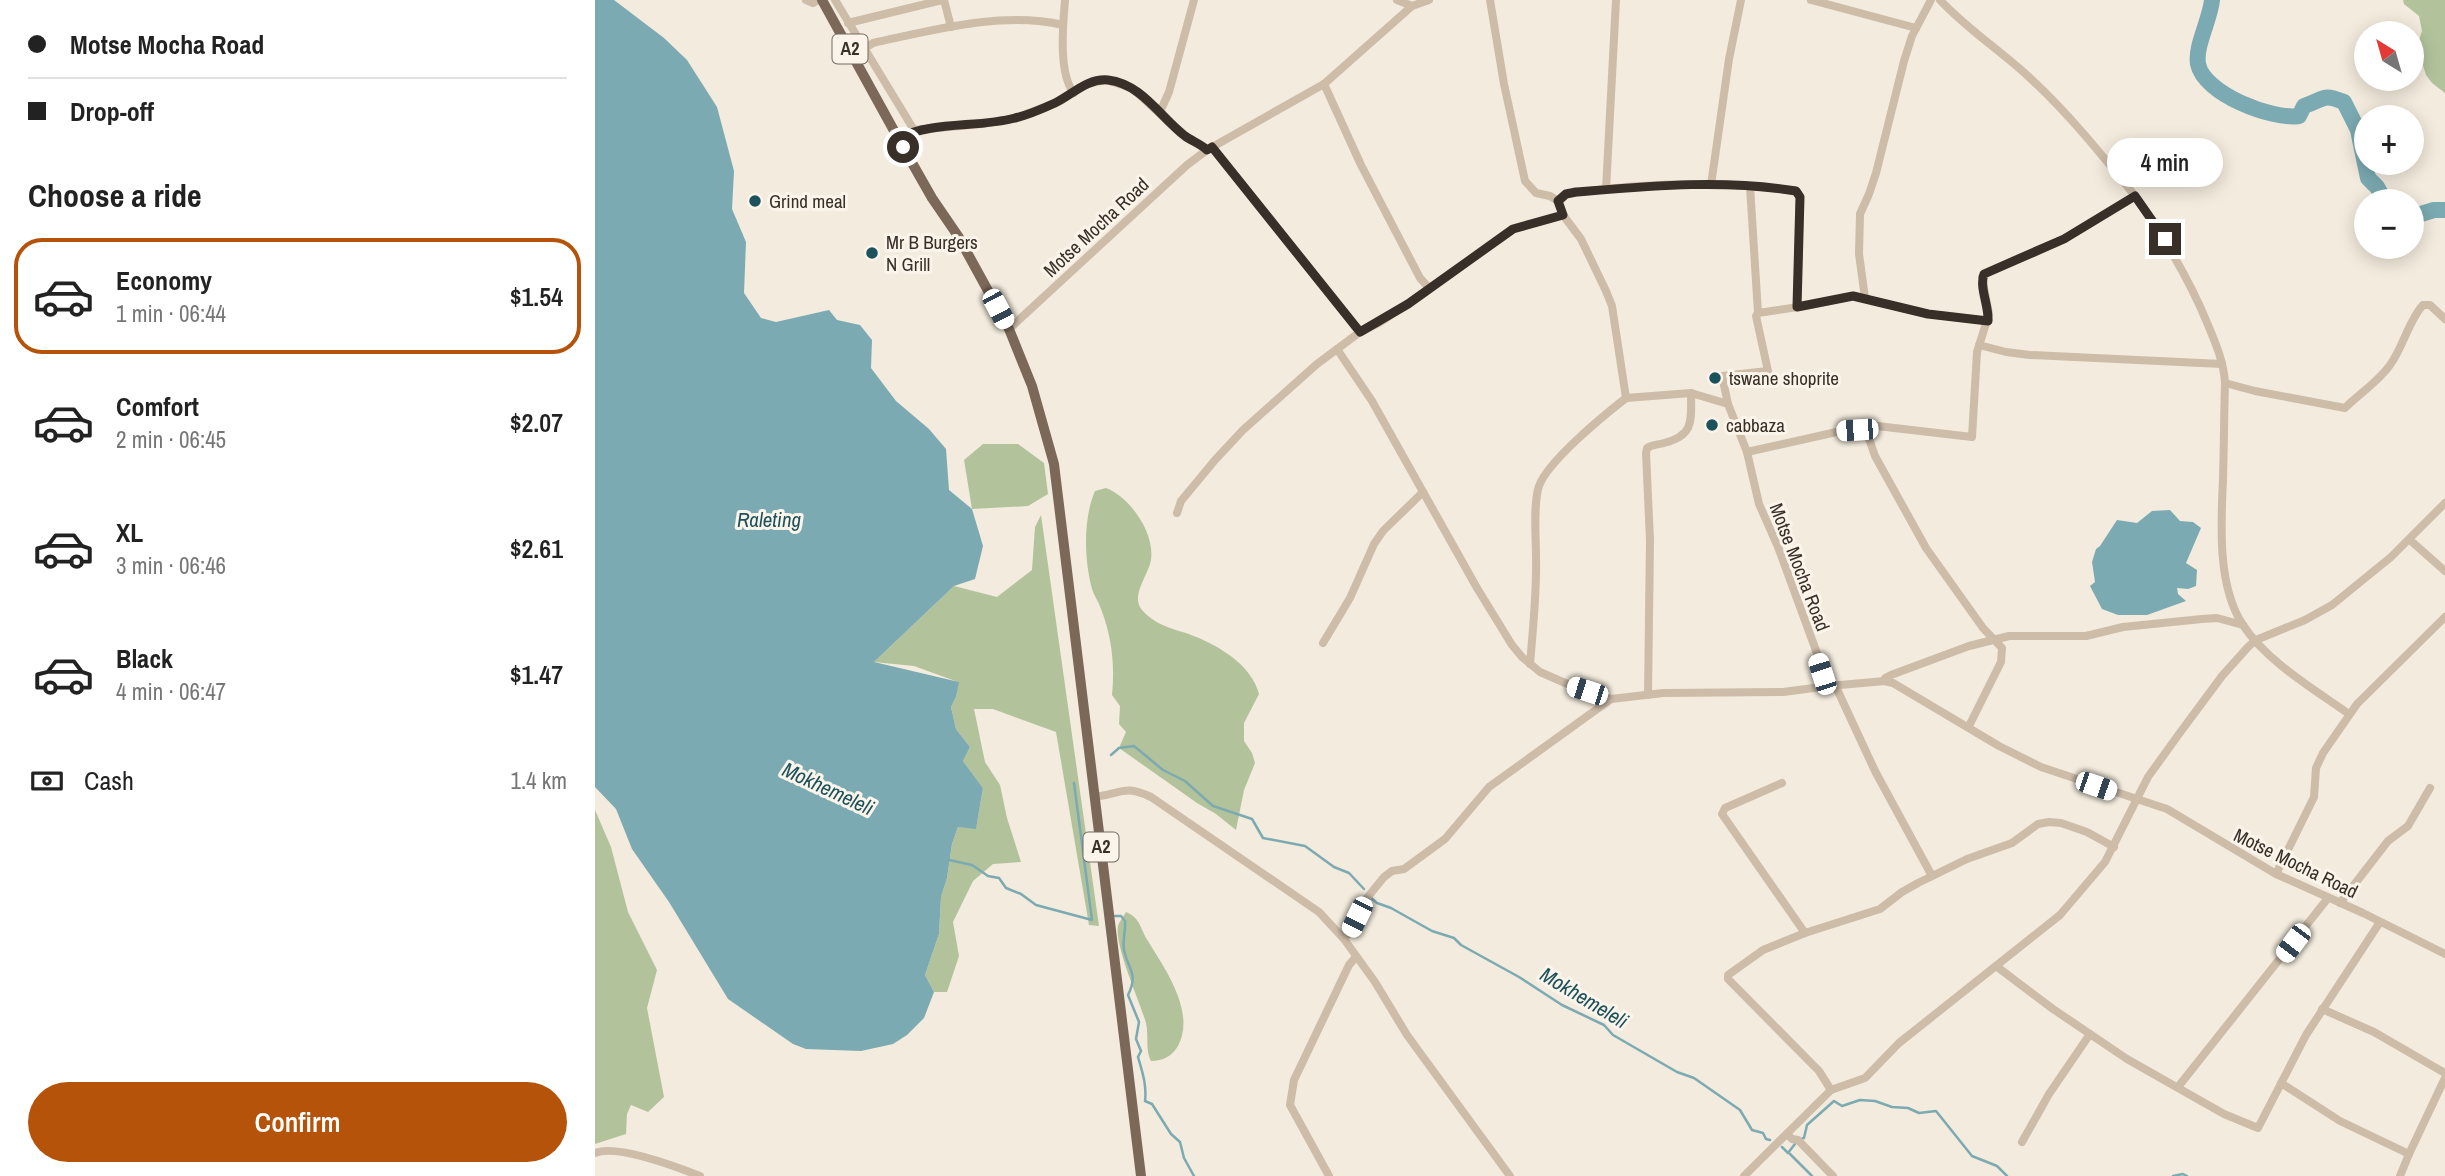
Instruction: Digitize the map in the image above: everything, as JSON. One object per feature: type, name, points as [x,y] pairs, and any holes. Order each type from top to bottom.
[{"type":"main road","name":"A2","points":[[820,0],[932,198],[958,236],[1009,330],[1032,386],[1054,464],[1141,1176]]},
{"type":"street","points":[[806,0],[813,3],[820,0]]},
{"type":"street","points":[[835,0],[914,130]]},
{"type":"street","points":[[848,23],[943,0],[951,27]]},
{"type":"street","points":[[1065,0],[1065,73],[1074,93]]},
{"type":"street","points":[[1160,112],[1169,92],[1193,0]]},
{"type":"street","points":[[1397,0],[1412,6]]},
{"type":"street","points":[[1490,0],[1504,84],[1525,181],[1535,193],[1558,201],[1563,215],[1581,239],[1612,306],[1626,398]]},
{"type":"street","points":[[1606,190],[1616,0]]},
{"type":"street","points":[[1711,185],[1729,59],[1741,0]]},
{"type":"street","points":[[1811,0],[1916,28]]},
{"type":"street","points":[[1865,298],[1859,254],[1860,214],[1869,194],[1904,61],[1916,28],[1931,0]]},
{"type":"street","points":[[1940,0],[1975,34],[2031,78],[2069,117],[2135,196],[2165,239],[2193,288],[2223,364],[2225,383],[2220,532],[2225,573],[2243,625],[2286,668],[2349,714]]},
{"type":"street","name":"Motse Mocha Road","points":[[1009,330],[1157,191],[1210,149],[1324,84],[1412,6],[1423,1]]},
{"type":"street","points":[[863,49],[873,43],[951,27],[999,21],[1048,21],[1063,25]]},
{"type":"street","points":[[899,138],[914,130],[1016,118],[1055,103],[1097,80],[1120,83],[1132,88],[1183,135],[1210,149],[1360,332]]},
{"type":"street","points":[[1324,84],[1361,165],[1420,278],[1429,288]]},
{"type":"street","points":[[1558,201],[1566,194],[1651,186],[1750,186],[1799,193],[1797,307]]},
{"type":"street","points":[[1530,664],[1535,606],[1538,488],[1546,473],[1626,398],[1691,393],[1728,404],[1722,376],[1768,371],[1756,316],[1758,313],[1750,186]]},
{"type":"street","points":[[1747,453],[1841,431],[1866,430],[1877,426],[1972,437],[1979,345],[1988,321],[1988,306],[1982,282],[1984,274],[2064,239],[2135,196]]},
{"type":"street","points":[[1177,513],[1181,502],[1243,430],[1337,349],[1360,332],[1379,323],[1513,229],[1563,215]]},
{"type":"street","points":[[1758,313],[1845,296],[1865,298],[1928,314],[1988,321]]},
{"type":"street","points":[[2225,383],[2345,408],[2389,367],[2423,305],[2430,305],[2445,319]]},
{"type":"street","points":[[1979,345],[2030,355],[2223,364]]},
{"type":"street","points":[[1337,349],[1372,401],[1512,645],[1530,664],[1554,679],[1611,699],[1663,693],[1783,692],[1885,681],[1885,678],[1891,675],[1995,638],[2009,636],[2086,636],[2133,625],[2217,618],[2243,625]]},
{"type":"street","points":[[1648,695],[1650,540],[1646,453],[1651,445],[1675,439],[1688,430],[1691,393]]},
{"type":"street","name":"Motse Mocha Road","points":[[1728,404],[1747,453],[1759,504],[1778,547],[1822,674],[1832,687],[1932,876]]},
{"type":"street","points":[[1866,430],[1875,456],[1926,548],[1983,628],[2002,648],[2001,662],[1969,726]]},
{"type":"street","points":[[1322,643],[1350,598],[1374,544],[1383,531],[1423,492]]},
{"type":"street","points":[[1744,1176],[1831,1090],[1865,1078],[1899,1044],[2060,915],[2094,877],[2113,847],[2148,777],[2238,657],[2256,640],[2327,608],[2360,584],[2410,540],[2445,503]]},
{"type":"street","points":[[2410,540],[2445,571]]},
{"type":"street","points":[[2276,874],[2314,797],[2319,761],[2349,714],[2445,617]]},
{"type":"street","name":"Motse Mocha Road","points":[[1885,681],[1902,687],[1999,746],[2041,767],[2167,809],[2276,874],[2445,954]]},
{"type":"street","points":[[1344,939],[1350,932],[1362,904],[1384,877],[1392,871],[1404,869],[1445,839],[1489,786],[1611,699]]},
{"type":"street","points":[[1782,783],[1725,808],[1722,814],[1805,933]]},
{"type":"street","points":[[2340,903],[2388,841],[2408,826],[2430,788]]},
{"type":"street","points":[[1095,797],[1122,790],[1136,790],[1151,797],[1318,912],[1344,939],[1375,982],[1407,1035],[1507,1175]]},
{"type":"street","points":[[1831,1090],[1819,1071],[1728,977],[1763,950],[1805,933],[1880,909],[1902,892],[1966,859],[2012,843],[2038,824],[2061,823],[2087,832],[2113,847]]},
{"type":"street","points":[[2178,1087],[2328,898]]},
{"type":"street","points":[[1996,966],[2127,1059],[2224,1114],[2258,1128],[2322,1009],[2380,922]]},
{"type":"street","points":[[1329,1176],[1290,1105],[1294,1080],[1349,965],[1356,957]]},
{"type":"street","points":[[2322,1009],[2374,1032],[2445,1078],[2400,1176]]},
{"type":"street","points":[[2022,1142],[2049,1094],[2090,1034]]},
{"type":"street","points":[[2281,1083],[2340,1121],[2409,1154]]},
{"type":"street","points":[[1787,1134],[1798,1140],[1833,1176]]},
{"type":"street","points":[[595,1153],[619,1152],[700,1176]]},
{"type":"green space","points":[[2403,0],[2445,0],[2445,93],[2432,83],[2424,69],[2424,21],[2420,21],[2419,16],[2404,4]]},
{"type":"green space","points":[[983,444],[1018,444],[1044,463],[1048,494],[1028,506],[972,509],[964,460]]},
{"type":"green space","points":[[1106,488],[1124,499],[1132,508],[1149,539],[1151,560],[1138,599],[1142,610],[1162,624],[1199,638],[1227,653],[1244,667],[1259,694],[1244,723],[1244,741],[1255,763],[1244,790],[1236,830],[1119,748],[1126,732],[1119,724],[1120,706],[1112,695],[1113,662],[1110,641],[1105,620],[1092,589],[1086,552],[1091,502],[1095,491]]},
{"type":"green space","points":[[1041,515],[1099,926],[1089,925],[1056,732],[993,709],[974,709],[985,762],[1000,785],[1021,862],[993,864],[973,881],[953,922],[959,956],[947,992],[934,992],[925,975],[939,934],[941,897],[952,844],[958,827],[976,828],[983,788],[963,761],[970,747],[956,729],[951,707],[956,697],[958,682],[914,666],[874,662],[954,586],[997,597],[1032,570],[1035,527]]},
{"type":"green space","points":[[595,810],[611,847],[628,912],[657,970],[647,1008],[664,1097],[648,1112],[631,1105],[627,1114],[626,1134],[595,1144]]},
{"type":"green space","points":[[1126,912],[1140,924],[1170,978],[1181,1005],[1183,1033],[1178,1046],[1170,1055],[1159,1060],[1151,1061],[1149,1057],[1146,1023],[1120,946],[1118,926]]},
{"type":"water","name":"Raleting","points":[[595,0],[614,0],[664,38],[687,60],[717,107],[734,171],[732,209],[746,242],[744,293],[761,318],[776,322],[829,310],[837,320],[860,325],[872,340],[871,368],[896,401],[929,429],[946,449],[949,490],[972,509],[983,546],[975,579],[954,586],[874,662],[959,682],[951,707],[956,729],[970,747],[963,761],[983,788],[976,829],[958,827],[952,844],[941,897],[939,934],[925,975],[934,992],[924,1018],[907,1035],[893,1044],[861,1051],[806,1049],[793,1044],[728,999],[669,902],[632,849],[616,809],[595,787]]},
{"type":"water","points":[[2170,510],[2180,521],[2193,522],[2201,528],[2186,563],[2197,570],[2196,586],[2188,589],[2177,588],[2178,594],[2186,601],[2147,615],[2118,615],[2102,609],[2090,586],[2095,582],[2092,562],[2096,549],[2117,520],[2137,523],[2152,511]]},
{"type":"waterway","points":[[2212,0],[2198,57],[2203,75],[2225,95],[2273,114],[2299,116],[2304,106],[2324,98],[2344,102],[2358,130],[2368,178],[2378,189]]},
{"type":"waterway","points":[[2424,213],[2445,210]]},
{"type":"waterway","name":"Mokhemeleli","points":[[1111,755],[1119,748],[1134,746],[1163,770],[1185,781],[1213,806],[1252,819],[1263,838],[1305,846],[1334,867],[1349,873],[1364,889]]},
{"type":"waterway","name":"Mokhemeleli","points":[[949,860],[972,865],[988,876],[999,878],[1006,888],[1021,894],[1036,905],[1092,920],[1074,783]]},
{"type":"waterway","name":"Mokhemeleli","points":[[1370,897],[1432,931],[1454,938],[1461,945],[1519,977],[1562,1005],[1604,1025],[1613,1035],[1677,1072],[1694,1078],[1740,1110],[1752,1130],[1763,1133],[1766,1139],[1770,1140]]},
{"type":"waterway","points":[[1115,916],[1121,916],[1125,921],[1124,947],[1133,976],[1128,995],[1139,1022],[1136,1039],[1141,1051],[1138,1057],[1145,1084],[1145,1101],[1152,1104],[1171,1134],[1180,1142],[1184,1158],[1194,1176]]},
{"type":"waterway","name":"Mokhemeleli","points":[[1782,1147],[1788,1153],[1798,1140],[1804,1138],[1807,1125],[1834,1101],[1842,1106],[1860,1100],[1875,1101],[1919,1113],[1936,1111],[1972,1156],[1997,1166],[2007,1176]]},
{"type":"waterway","points":[[1790,1154],[1812,1176]]},
{"type":"waterway","name":"Mokhemeleli","points":[[2173,1176],[2187,1176]]},
{"type":"place","name":"Grind meal","points":[[755,201]]},
{"type":"place","name":"Mr B Burgers N Grill","points":[[872,253]]},
{"type":"place","name":"tswane shoprite","points":[[1715,378]]},
{"type":"place","name":"cabbaza","points":[[1712,425]]},
{"type":"route","points":[[903,147],[899,138],[914,130],[1016,118],[1055,103],[1097,80],[1120,83],[1144,97],[1183,135],[1207,150],[1212,147],[1360,332],[1408,304],[1499,237],[1524,225],[1563,215],[1558,201],[1566,194],[1576,192],[1651,186],[1733,185],[1796,191],[1800,197],[1797,307],[1853,296],[1928,314],[1988,321],[1988,306],[1982,286],[1984,274],[2064,239],[2135,196],[2165,239]]}]
